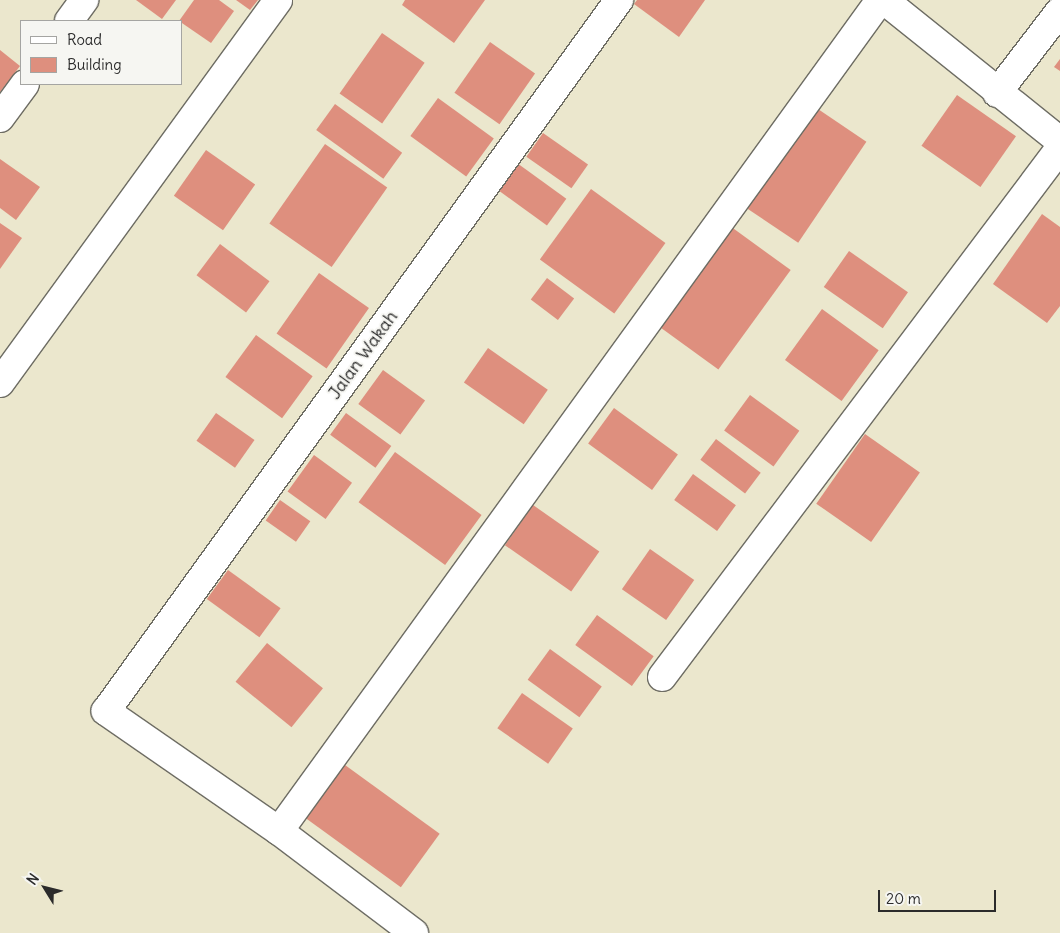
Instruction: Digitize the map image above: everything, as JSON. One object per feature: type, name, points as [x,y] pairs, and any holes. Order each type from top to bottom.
[{"type":"street","points":[[70,20],[84,0]]},
{"type":"street","points":[[0,383],[278,0]]},
{"type":"street","name":"Jalan Wakah","points":[[279,831],[106,711],[619,0]]},
{"type":"street","points":[[414,933],[279,831],[880,0]]},
{"type":"street","points":[[884,0],[997,93],[1060,141]]},
{"type":"street","points":[[997,93],[1060,11]]},
{"type":"street","points":[[0,118],[24,85]]},
{"type":"street","points":[[662,678],[1060,148]]},
{"type":"building","points":[[136,0],[176,0],[162,19]]},
{"type":"building","points":[[194,0],[219,0],[234,11],[211,43],[180,20]]},
{"type":"building","points":[[236,0],[258,0],[250,10]]},
{"type":"building","points":[[405,0],[485,0],[454,43],[402,5]]},
{"type":"building","points":[[637,0],[705,0],[679,37],[634,4]]},
{"type":"building","points":[[382,33],[425,63],[382,123],[340,94]]},
{"type":"building","points":[[490,42],[535,74],[499,124],[454,93]]},
{"type":"building","points":[[0,50],[20,66],[0,92]]},
{"type":"building","points":[[1060,59],[1060,71],[1054,67]]},
{"type":"building","points":[[957,95],[1016,136],[980,187],[921,146]]},
{"type":"building","points":[[438,98],[494,139],[466,177],[410,136]]},
{"type":"building","points":[[335,104],[402,153],[383,179],[316,130]]},
{"type":"building","points":[[815,107],[866,142],[798,243],[747,208]]},
{"type":"building","points":[[543,133],[588,165],[571,188],[526,157]]},
{"type":"building","points":[[325,144],[387,188],[332,267],[269,223]]},
{"type":"building","points":[[206,150],[255,184],[223,230],[174,196]]},
{"type":"building","points":[[0,159],[40,187],[16,220],[0,208]]},
{"type":"building","points":[[517,163],[566,199],[547,226],[498,190]]},
{"type":"building","points":[[591,189],[665,243],[614,313],[540,259]]},
{"type":"building","points":[[1042,214],[1060,227],[1060,306],[1047,323],[993,284]]},
{"type":"building","points":[[0,223],[22,238],[0,269]]},
{"type":"building","points":[[730,226],[791,270],[718,370],[658,326]]},
{"type":"building","points":[[220,244],[270,281],[246,312],[197,275]]},
{"type":"building","points":[[849,251],[908,292],[883,328],[824,287]]},
{"type":"building","points":[[319,273],[369,308],[327,369],[277,334]]},
{"type":"building","points":[[547,278],[574,298],[558,320],[531,300]]},
{"type":"building","points":[[822,309],[879,350],[842,401],[785,360]]},
{"type":"building","points":[[256,335],[313,376],[282,418],[225,377]]},
{"type":"building","points":[[488,348],[548,390],[524,424],[464,382]]},
{"type":"building","points":[[383,370],[425,401],[400,435],[358,404]]},
{"type":"building","points":[[750,395],[799,431],[773,466],[724,431]]},
{"type":"building","points":[[614,408],[678,454],[652,490],[588,444]]},
{"type":"building","points":[[216,413],[255,440],[235,468],[196,441]]},
{"type":"building","points":[[346,413],[391,446],[375,468],[330,435]]},
{"type":"building","points":[[865,434],[920,472],[871,542],[816,504]]},
{"type":"building","points":[[716,439],[761,473],[745,493],[700,460]]},
{"type":"building","points":[[395,452],[482,515],[445,565],[359,502]]},
{"type":"building","points":[[314,455],[352,483],[326,519],[288,491]]},
{"type":"building","points":[[693,474],[736,505],[717,531],[674,500]]},
{"type":"building","points":[[280,500],[310,521],[296,542],[266,520]]},
{"type":"building","points":[[533,505],[599,551],[571,592],[505,545]]},
{"type":"building","points":[[650,549],[694,580],[666,620],[622,589]]},
{"type":"building","points":[[228,570],[281,608],[259,637],[207,599]]},
{"type":"building","points":[[597,615],[654,656],[632,686],[575,645]]},
{"type":"building","points":[[267,643],[323,688],[291,727],[236,682]]},
{"type":"building","points":[[550,649],[602,687],[579,717],[528,680]]},
{"type":"building","points":[[522,693],[573,729],[548,764],[497,728]]},
{"type":"building","points":[[345,765],[440,834],[401,887],[306,818]]}]
